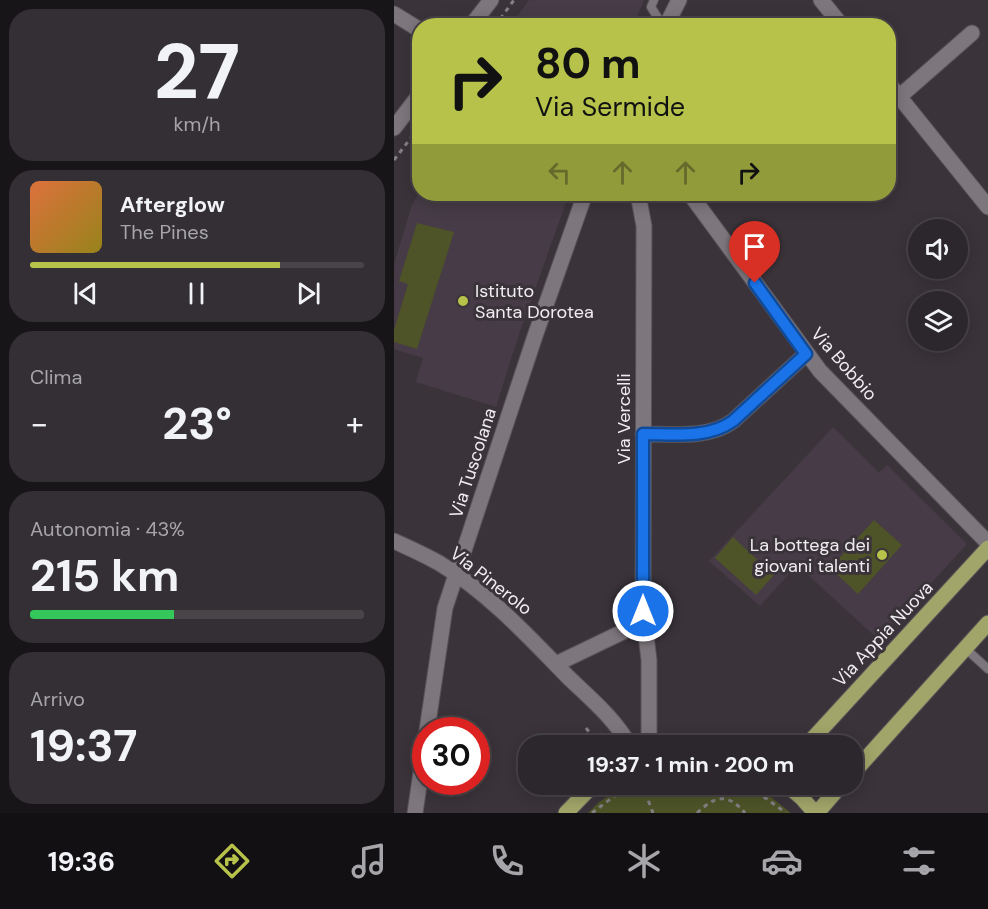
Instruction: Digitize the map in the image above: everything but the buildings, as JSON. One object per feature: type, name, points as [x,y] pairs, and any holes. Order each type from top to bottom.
[{"type":"main road","name":"Via Appia Nuova","points":[[816,735],[988,548]]},
{"type":"main road","points":[[863,762],[988,623]]},
{"type":"main road","points":[[565,813],[583,795]]},
{"type":"main road","points":[[799,795],[816,813],[832,795]]},
{"type":"street","points":[[477,18],[490,0]]},
{"type":"street","points":[[669,18],[679,0]]},
{"type":"street","points":[[821,0],[836,18]]},
{"type":"street","points":[[394,14],[412,25]]},
{"type":"street","points":[[899,97],[972,33]]},
{"type":"street","points":[[896,93],[988,207]]},
{"type":"street","points":[[394,128],[412,104]]},
{"type":"street","name":"Via Tuscolana","points":[[429,717],[444,616],[535,336],[582,201]]},
{"type":"street","name":"Via Vercelli","points":[[639,201],[644,226],[643,611],[648,638],[649,735]]},
{"type":"street","name":"Via Bobbio","points":[[695,201],[806,354],[829,381],[988,543]]},
{"type":"street","points":[[643,434],[702,433],[724,427],[806,354]]},
{"type":"street","name":"Via Pinerolo","points":[[394,541],[439,563],[513,621],[556,663],[622,735]]},
{"type":"street","points":[[556,663],[635,626],[643,611]]},
{"type":"street","points":[[415,813],[418,795]]},
{"type":"lane","points":[[654,0],[650,7],[658,18]]},
{"type":"lane","points":[[965,648],[988,669]]},
{"type":"path","points":[[501,18],[514,0]]},
{"type":"path","points":[[394,160],[412,136]]},
{"type":"path","points":[[586,728],[592,735]]},
{"type":"path","points":[[592,813],[617,795]]},
{"type":"path","points":[[646,795],[653,813]]},
{"type":"path","points":[[757,795],[784,812]]},
{"type":"path","points":[[697,813],[710,801],[721,798],[735,802],[745,813]]},
{"type":"shaded area","points":[[529,0],[644,0],[636,18],[516,18]]},
{"type":"shaded area","name":"Istituto Santa Dorotea","points":[[414,201],[567,201],[518,337],[496,407],[416,382],[423,358],[394,349],[394,264]]},
{"type":"shaded area","points":[[833,427],[879,473],[887,465],[967,544],[879,640],[797,565],[760,606],[709,561]]},
{"type":"green space","points":[[417,223],[454,232],[417,349],[394,342],[394,330],[408,284],[399,281]]},
{"type":"green space","points":[[874,520],[902,545],[858,594],[830,568]]},
{"type":"green space","points":[[733,537],[774,575],[756,595],[715,558]]},
{"type":"green space","points":[[611,795],[768,795],[791,813],[588,813]]},
{"type":"place","name":"Istituto Santa Dorotea","points":[[463,301]]},
{"type":"place","name":"La bottega dei giovani talenti","points":[[882,555]]},
{"type":"route","points":[[643,611],[643,434],[702,433],[724,427],[806,354],[755,283]]}]
